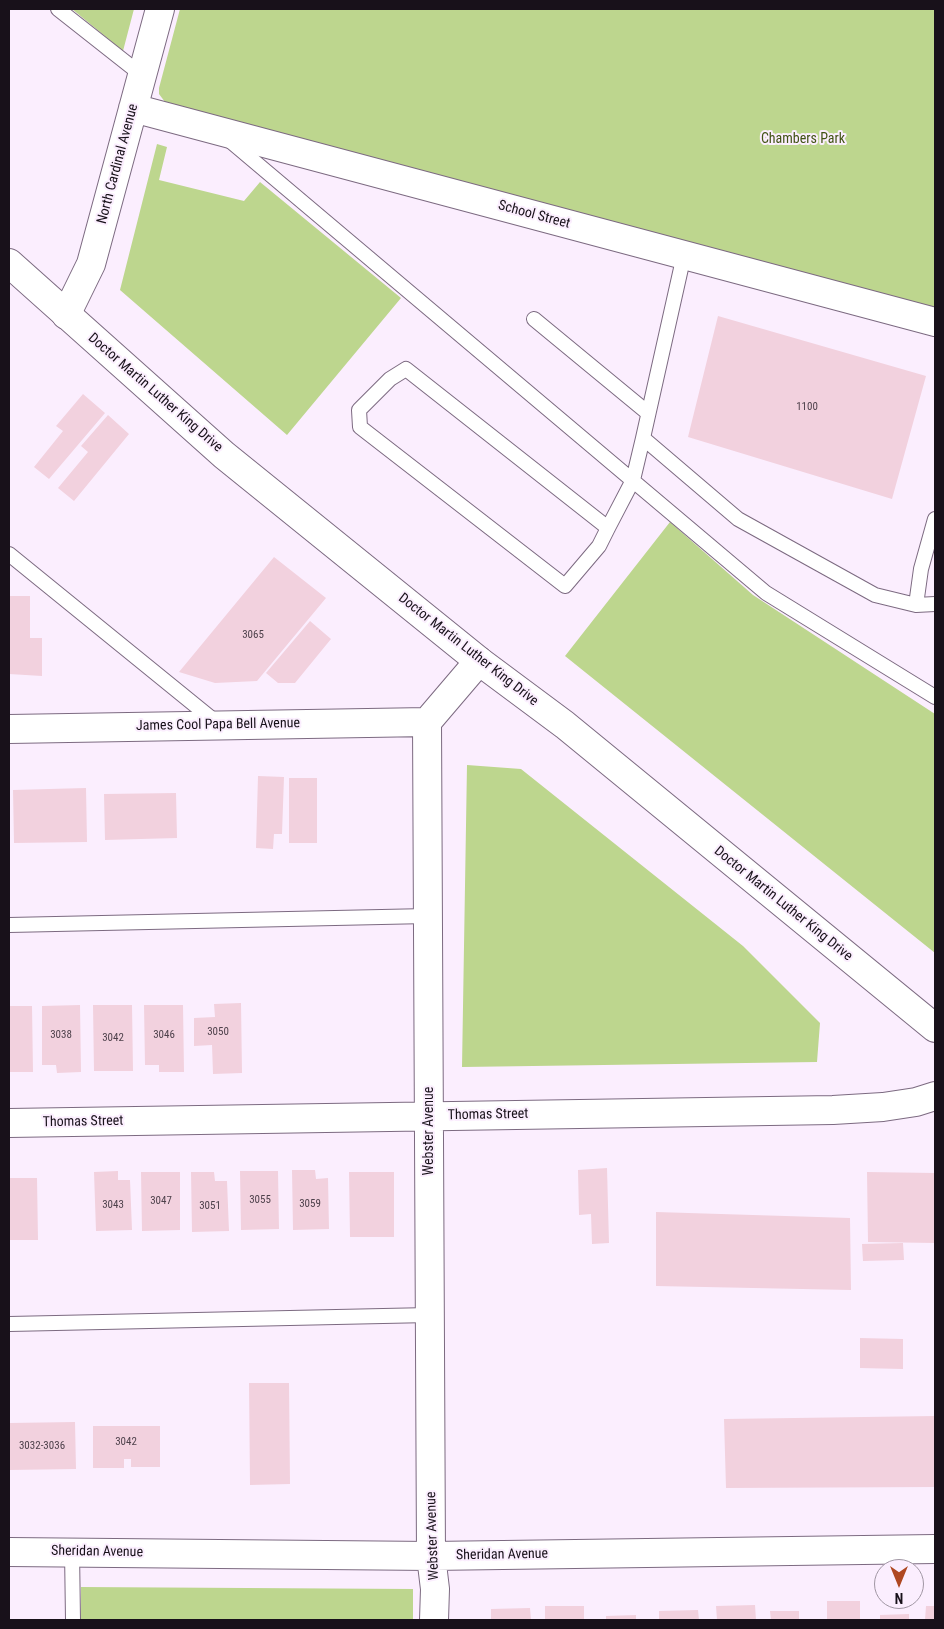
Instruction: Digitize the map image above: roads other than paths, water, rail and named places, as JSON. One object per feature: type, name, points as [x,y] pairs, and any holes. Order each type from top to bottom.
[{"type":"street","name":"North Cardinal Avenue","points":[[66,315],[91,264],[160,9]]},
{"type":"street","name":"School Street","points":[[133,108],[935,322]]},
{"type":"street","name":"Doctor Martin Luther King Drive","points":[[9,263],[224,455],[479,661],[565,725],[935,1028]]},
{"type":"street","points":[[427,722],[479,661]]},
{"type":"street","name":"James Cool Papa Bell Avenue","points":[[9,729],[427,722]]},
{"type":"street","name":"Webster Avenue","points":[[427,722],[431,1556],[435,1588],[434,1620]]},
{"type":"street","name":"Thomas Street","points":[[9,1124],[833,1110],[916,1102],[935,1096]]},
{"type":"street","name":"Sheridan Avenue","points":[[9,1552],[72,1551],[431,1556],[935,1550]]},
{"type":"lane","points":[[58,9],[143,76]]},
{"type":"lane","points":[[218,131],[766,593],[935,697]]},
{"type":"lane","points":[[608,528],[406,369],[390,379],[359,410],[360,427],[565,586],[599,546],[633,480],[684,255]]},
{"type":"lane","points":[[534,319],[648,413]]},
{"type":"lane","points":[[642,438],[738,519],[875,595],[916,604],[935,604]]},
{"type":"lane","points":[[916,604],[921,569],[935,519]]},
{"type":"lane","points":[[9,554],[220,725]]},
{"type":"lane","points":[[9,925],[428,916]]},
{"type":"lane","points":[[9,1324],[430,1315]]},
{"type":"lane","points":[[72,1551],[73,1620]]},
{"type":"park label","name":"Chambers Park","points":[[803,139]]}]
